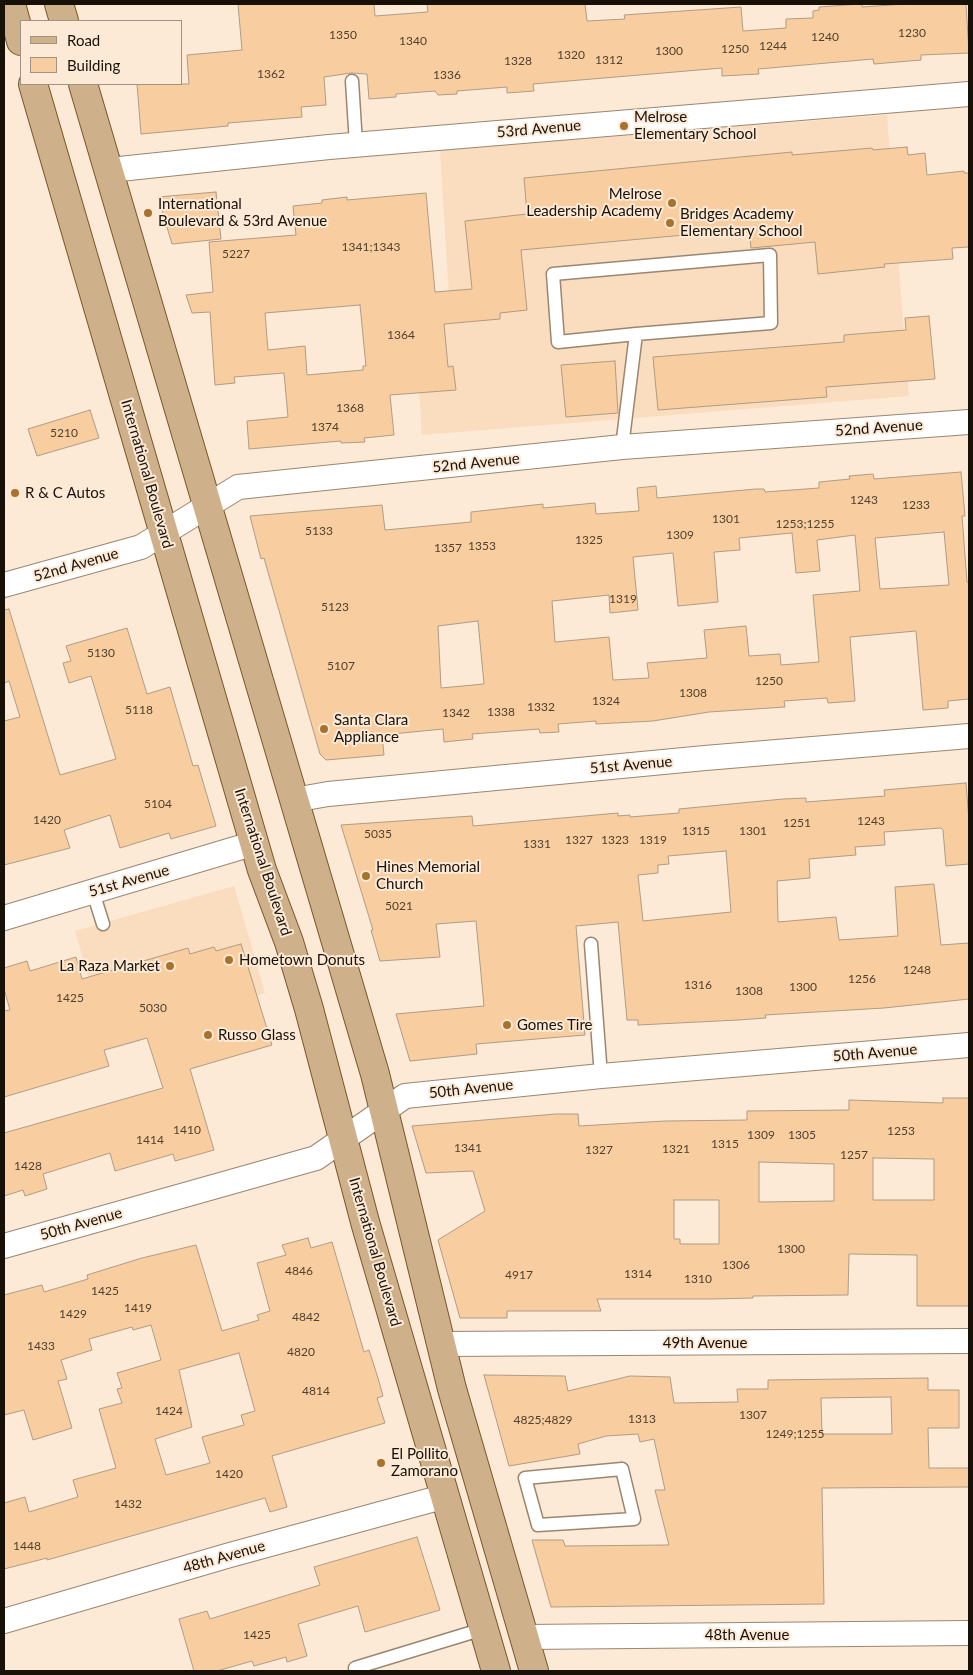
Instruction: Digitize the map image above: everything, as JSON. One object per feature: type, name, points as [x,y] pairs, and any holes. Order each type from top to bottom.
[{"type":"main road","points":[[11,4],[20,37]]},
{"type":"main road","points":[[59,4],[64,20]]},
{"type":"main road","name":"International Boulevard","points":[[34,85],[255,843],[289,942],[365,1222],[496,1671]]},
{"type":"main road","points":[[83,85],[110,170],[375,1074],[452,1389],[534,1671]]},
{"type":"street","name":"53rd Avenue","points":[[110,170],[356,144],[969,94]]},
{"type":"street","name":"52nd Avenue","points":[[4,585],[141,547],[238,487],[622,446],[969,422]]},
{"type":"street","name":"51st Avenue","points":[[294,800],[328,794],[704,758],[969,736]]},
{"type":"street","name":"51st Avenue","points":[[4,918],[255,843]]},
{"type":"street","name":"50th Avenue","points":[[4,1246],[316,1158],[405,1096],[601,1076],[969,1045]]},
{"type":"street","name":"49th Avenue","points":[[441,1344],[969,1341]]},
{"type":"street","name":"48th Avenue","points":[[4,1621],[221,1558],[446,1496]]},
{"type":"street","name":"48th Avenue","points":[[524,1637],[969,1633]]},
{"type":"lane","points":[[352,81],[356,144]]},
{"type":"lane","points":[[770,255],[771,323],[636,334],[558,342],[553,274],[770,255]]},
{"type":"lane","points":[[622,446],[636,334]]},
{"type":"lane","points":[[93,892],[103,924]]},
{"type":"lane","points":[[591,944],[601,1076]]},
{"type":"lane","points":[[622,1469],[634,1519],[538,1525],[525,1478],[622,1469]]},
{"type":"lane","points":[[356,1671],[355,1668],[484,1629]]},
{"type":"shaded area","name":"Bridges Academy Elementary School","points":[[887,115],[909,396],[422,435],[413,298],[449,295],[440,150]]},
{"type":"shaded area","points":[[234,886],[265,993],[137,1029],[141,1041],[109,1050],[75,931]]},
{"type":"building","points":[[238,4],[374,4],[375,16],[428,12],[427,4],[585,4],[587,21],[625,19],[624,15],[741,7],[743,31],[786,28],[786,19],[813,18],[813,11],[819,10],[819,7],[860,4],[862,4],[862,7],[905,4],[966,4],[969,53],[921,55],[921,60],[874,64],[873,59],[758,69],[759,74],[722,76],[722,68],[533,84],[534,91],[507,93],[507,87],[457,91],[457,94],[438,95],[435,91],[396,94],[396,97],[369,99],[367,74],[351,73],[324,77],[326,105],[301,107],[302,117],[228,123],[228,126],[141,134],[137,85],[189,84],[187,55],[242,50]]},
{"type":"building","points":[[907,147],[908,155],[925,153],[927,175],[964,171],[964,173],[969,173],[969,247],[952,248],[953,259],[884,264],[885,267],[818,274],[815,242],[751,248],[749,229],[521,250],[527,310],[500,313],[500,319],[444,324],[448,367],[453,366],[456,390],[390,395],[394,435],[364,438],[365,442],[341,443],[341,441],[249,449],[247,421],[288,417],[284,373],[234,377],[235,383],[215,385],[210,312],[192,313],[186,295],[213,292],[209,242],[296,235],[293,206],[322,203],[322,200],[347,197],[347,200],[426,193],[435,292],[472,289],[465,221],[527,214],[524,178],[792,152],[792,155],[872,148],[873,150]],"holes":[[[360,305],[366,366],[363,366],[363,370],[307,375],[305,346],[268,350],[265,313]]]},
{"type":"building","points":[[216,192],[221,239],[172,244],[158,197]]},
{"type":"building","points":[[929,316],[935,379],[826,387],[827,397],[658,410],[653,357],[844,342],[844,335],[906,330],[905,318]]},
{"type":"building","points":[[615,361],[618,413],[566,417],[561,365]]},
{"type":"building","points":[[90,410],[99,438],[37,456],[28,429]]},
{"type":"building","points":[[961,472],[965,516],[962,516],[967,582],[969,582],[969,699],[948,701],[948,708],[923,710],[916,631],[850,637],[855,701],[828,703],[827,698],[784,701],[785,707],[709,712],[653,721],[596,724],[596,721],[558,724],[559,732],[540,733],[539,729],[472,734],[473,739],[444,742],[443,729],[382,735],[384,755],[326,760],[320,754],[264,558],[261,559],[250,516],[382,505],[385,530],[471,522],[471,512],[543,504],[543,508],[595,503],[596,514],[639,511],[637,488],[656,486],[657,498],[756,489],[764,489],[765,492],[819,488],[819,482],[850,479],[849,476],[873,474],[874,479]],"holes":[[[944,532],[949,585],[880,589],[875,538]],[[792,533],[796,573],[820,571],[817,540],[855,535],[860,591],[813,595],[819,662],[781,665],[780,654],[749,656],[746,626],[704,630],[707,658],[647,663],[649,678],[613,680],[609,637],[555,642],[552,601],[609,595],[610,613],[638,610],[633,557],[673,553],[678,606],[718,602],[714,552],[740,550],[739,538]],[[478,621],[484,684],[441,688],[438,626]]]},
{"type":"building","points":[[9,609],[60,775],[116,759],[91,676],[69,683],[63,663],[71,661],[66,646],[127,628],[147,694],[170,687],[193,766],[198,765],[216,826],[171,839],[169,833],[120,848],[110,815],[64,830],[70,848],[4,865],[4,721],[20,717],[9,681],[4,683],[4,610]]},
{"type":"building","points":[[966,783],[969,821],[969,864],[946,866],[943,830],[941,828],[884,832],[885,845],[855,847],[856,855],[809,859],[810,878],[777,881],[778,922],[836,917],[839,940],[898,936],[895,887],[934,884],[941,945],[969,943],[969,999],[884,1008],[765,1015],[766,1018],[638,1025],[638,1020],[627,1020],[618,922],[576,926],[585,1035],[476,1044],[477,1054],[410,1061],[396,1014],[484,1006],[476,921],[436,924],[440,957],[380,961],[371,930],[373,930],[341,825],[472,816],[473,826],[618,813],[618,816],[630,815],[630,817],[679,813],[679,809],[783,799],[806,798],[806,802],[885,796],[884,790]],"holes":[[[726,851],[731,912],[643,921],[638,875],[658,873],[658,865],[669,864],[668,856]]]},
{"type":"building","points":[[241,944],[272,1045],[190,1069],[214,1150],[175,1161],[173,1154],[115,1171],[110,1153],[43,1174],[47,1189],[25,1196],[23,1190],[4,1196],[4,1133],[163,1088],[147,1038],[104,1050],[109,1066],[4,1097],[4,1011],[10,1010],[4,989],[4,968],[27,961],[30,971],[76,957],[82,979],[188,948],[190,954],[214,947],[216,951]]},
{"type":"building","points":[[943,1098],[969,1098],[969,1306],[917,1306],[917,1255],[849,1254],[848,1295],[753,1296],[753,1298],[711,1299],[597,1299],[601,1311],[507,1311],[507,1318],[460,1318],[438,1240],[485,1211],[473,1171],[426,1173],[412,1126],[556,1114],[578,1114],[579,1126],[665,1121],[747,1120],[747,1111],[849,1110],[849,1100],[943,1103]],"holes":[[[873,1158],[934,1159],[934,1200],[873,1200]],[[759,1162],[834,1164],[834,1201],[759,1202]],[[674,1200],[719,1200],[719,1244],[680,1244],[680,1239],[674,1239]]]},
{"type":"building","points":[[308,1238],[311,1248],[332,1242],[364,1352],[369,1350],[378,1378],[383,1396],[377,1398],[385,1423],[272,1456],[287,1507],[270,1512],[265,1498],[47,1560],[47,1558],[4,1569],[4,1503],[25,1497],[29,1512],[78,1497],[73,1480],[116,1468],[99,1409],[122,1403],[117,1389],[122,1388],[117,1373],[161,1360],[151,1325],[133,1330],[132,1327],[89,1339],[92,1350],[61,1360],[67,1379],[58,1381],[72,1428],[33,1440],[24,1410],[4,1415],[4,1295],[42,1285],[44,1292],[88,1279],[87,1275],[142,1258],[196,1245],[222,1331],[259,1320],[257,1315],[270,1311],[257,1263],[286,1255],[282,1245]],"holes":[[[239,1353],[255,1411],[241,1415],[244,1425],[202,1437],[210,1463],[166,1475],[155,1439],[192,1427],[179,1370]]]},
{"type":"building","points":[[484,1375],[565,1376],[568,1391],[630,1376],[670,1377],[674,1403],[738,1402],[737,1389],[768,1389],[768,1380],[928,1378],[928,1390],[959,1390],[959,1428],[928,1428],[929,1468],[969,1468],[969,1487],[822,1488],[824,1604],[551,1607],[532,1540],[563,1540],[565,1546],[669,1545],[655,1490],[665,1490],[654,1439],[640,1442],[638,1434],[606,1436],[578,1444],[580,1454],[509,1466]],"holes":[[[891,1397],[892,1434],[822,1434],[821,1398]]]},
{"type":"building","points":[[417,1537],[440,1610],[365,1632],[358,1606],[298,1624],[307,1656],[287,1662],[286,1657],[254,1666],[252,1661],[217,1671],[194,1671],[179,1619],[207,1611],[210,1619],[320,1585],[314,1567]]},
{"type":"place","name":"Melrose Elementary School","points":[[624,126]]},
{"type":"place","name":"Melrose Leadership Academy","points":[[672,203]]},
{"type":"place","name":"International Boulevard & 53rd Avenue","points":[[148,213]]},
{"type":"place","name":"Bridges Academy Elementary School","points":[[670,223]]},
{"type":"place","name":"R & C Autos","points":[[15,493]]},
{"type":"place","name":"Santa Clara Appliance","points":[[324,729]]},
{"type":"place","name":"Hines Memorial Church","points":[[366,876]]},
{"type":"place","name":"Hometown Donuts","points":[[229,960]]},
{"type":"place","name":"La Raza Market","points":[[170,966]]},
{"type":"place","name":"Gomes Tire","points":[[507,1025]]},
{"type":"place","name":"Russo Glass","points":[[208,1035]]},
{"type":"place","name":"El Pollito Zamorano","points":[[381,1463]]}]
